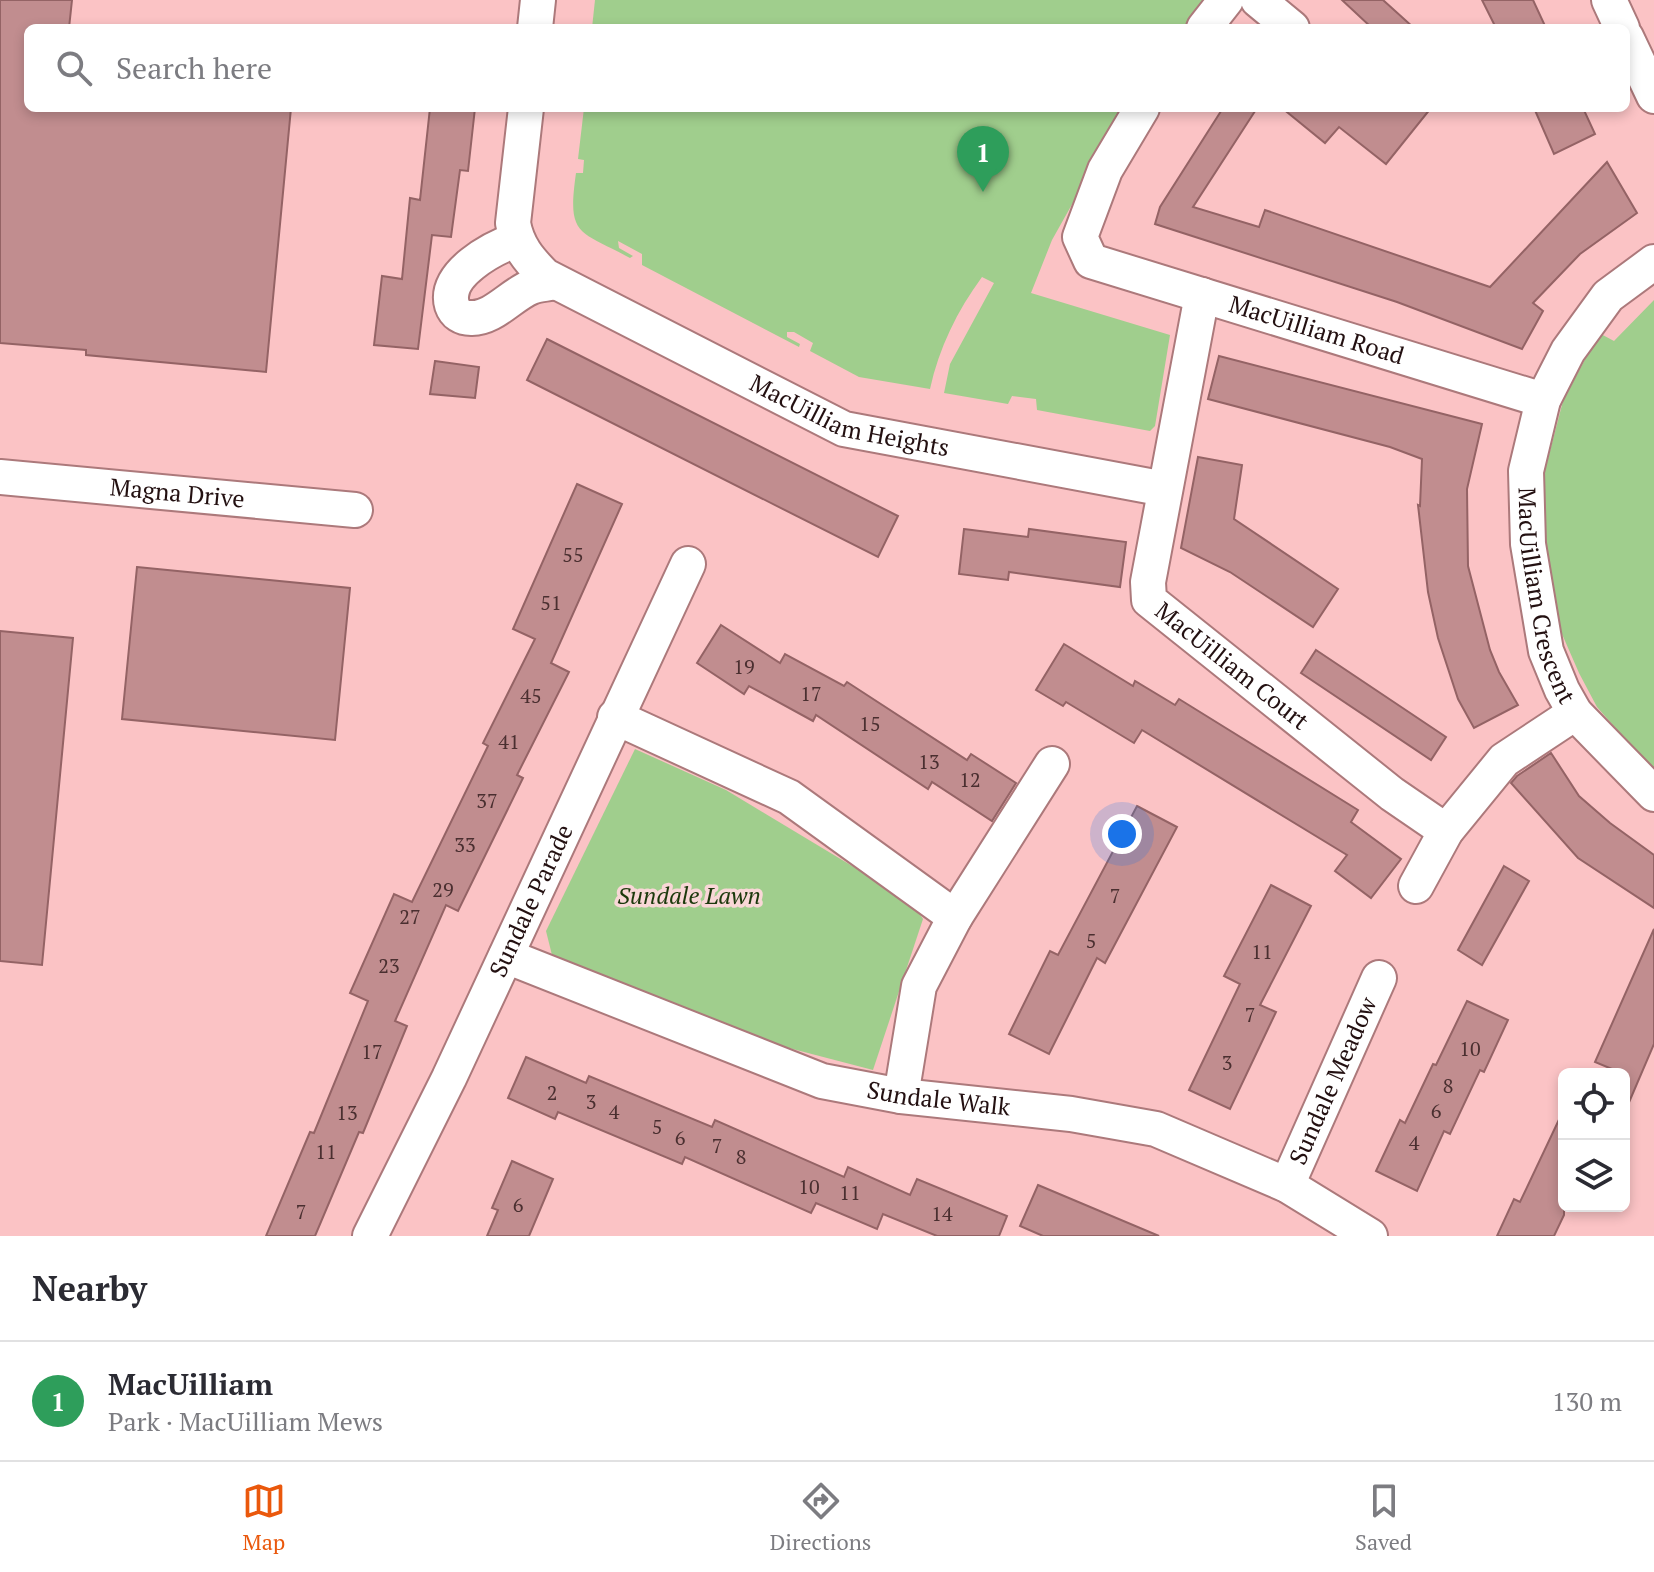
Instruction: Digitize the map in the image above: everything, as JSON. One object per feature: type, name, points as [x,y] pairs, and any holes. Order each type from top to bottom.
[{"type":"street","points":[[535,24],[538,0]]},
{"type":"street","points":[[1207,24],[1226,0]]},
{"type":"street","points":[[1258,0],[1287,24]]},
{"type":"street","points":[[1609,0],[1620,24]]},
{"type":"street","points":[[1630,45],[1654,96]]},
{"type":"street","points":[[526,112],[513,223],[516,240],[492,251],[456,280],[450,295],[455,312],[473,319],[531,287],[555,282]]},
{"type":"street","name":"MacUilliam Road","points":[[1140,112],[1105,170],[1080,237],[1091,261],[1543,400]]},
{"type":"street","name":"MacUilliam Heights","points":[[516,240],[528,259],[555,282],[844,429],[1165,489]]},
{"type":"street","name":"MacUilliam Crescent","points":[[1654,262],[1608,296],[1568,351],[1543,400],[1526,471],[1528,544],[1546,651],[1575,713],[1654,794]]},
{"type":"street","name":"MacUilliam Court","points":[[1202,295],[1148,582],[1149,600],[1392,794],[1446,831]]},
{"type":"street","name":"Magna Drive","points":[[0,477],[355,510]]},
{"type":"street","name":"Sundale Parade","points":[[370,1236],[506,956],[688,564]]},
{"type":"street","points":[[1416,886],[1446,831],[1504,760],[1575,713]]},
{"type":"street","points":[[615,717],[789,797],[955,917]]},
{"type":"street","points":[[901,1096],[919,986],[955,917],[1052,764]]},
{"type":"street","name":"Sundale Walk","points":[[506,956],[822,1081],[901,1096],[1071,1114],[1156,1129],[1287,1185],[1370,1236]]},
{"type":"street","name":"Sundale Meadow","points":[[1287,1185],[1379,978]]},
{"type":"green space","points":[[595,0],[1208,0],[1189,24],[592,24]]},
{"type":"green space","points":[[584,112],[1124,112],[1052,240],[1031,293],[1170,335],[1155,426],[1150,431],[1037,410],[1036,399],[1012,396],[1008,404],[944,393],[950,364],[994,283],[982,277],[950,330],[930,389],[859,377],[810,351],[813,343],[794,332],[787,332],[787,337],[800,344],[799,347],[642,265],[642,254],[618,241],[619,248],[633,256],[630,258],[588,236],[575,221],[573,209],[576,173],[583,173],[584,160],[578,159]]},
{"type":"green space","points":[[1654,300],[1654,768],[1597,707],[1555,618],[1545,554],[1544,474],[1563,401],[1599,333],[1614,341]]},
{"type":"green space","name":"Sundale Lawn","points":[[635,749],[726,790],[912,902],[923,919],[873,1070],[751,1038],[554,963],[546,931]]},
{"type":"building","points":[[0,0],[72,0],[69,24],[24,24],[24,112],[291,112],[266,372],[86,355],[86,350],[0,343]]},
{"type":"building","points":[[1342,0],[1383,0],[1410,24],[1368,24]]},
{"type":"building","points":[[1482,0],[1533,0],[1544,24],[1494,24]]},
{"type":"building","points":[[430,112],[475,112],[468,171],[460,170],[451,237],[432,235],[418,349],[374,345],[382,276],[402,279],[410,198],[420,200]]},
{"type":"building","points":[[1220,112],[1254,112],[1193,207],[1259,227],[1265,210],[1490,287],[1607,162],[1637,213],[1580,254],[1533,303],[1543,311],[1522,349],[1397,302],[1155,224],[1160,207]]},
{"type":"building","points":[[1287,112],[1428,112],[1386,164],[1339,127],[1325,143]]},
{"type":"building","points":[[1536,112],[1585,112],[1595,134],[1554,154]]},
{"type":"building","points":[[547,339],[898,516],[878,557],[527,380]]},
{"type":"building","points":[[1219,356],[1482,424],[1467,489],[1468,566],[1490,650],[1518,705],[1474,728],[1458,699],[1438,638],[1428,592],[1418,505],[1422,459],[1390,447],[1208,399]]},
{"type":"building","points":[[435,361],[479,367],[475,398],[430,394]]},
{"type":"building","points":[[1198,457],[1242,465],[1234,519],[1338,589],[1313,627],[1230,572],[1181,548]]},
{"type":"building","points":[[577,484],[622,504],[551,663],[569,672],[517,775],[523,778],[458,911],[446,905],[395,1021],[407,1026],[363,1133],[359,1132],[315,1236],[266,1236],[310,1132],[314,1133],[368,1001],[350,993],[394,894],[412,902],[488,746],[483,743],[535,639],[513,629]]},
{"type":"building","points":[[964,529],[1028,537],[1029,529],[1126,542],[1120,587],[1009,572],[1008,580],[959,574]]},
{"type":"building","points":[[137,567],[350,588],[335,740],[122,719]]},
{"type":"building","points":[[721,625],[780,663],[785,654],[844,686],[847,682],[967,760],[971,754],[1016,783],[992,821],[932,782],[928,789],[816,715],[813,721],[749,686],[744,694],[697,663]]},
{"type":"building","points":[[0,631],[73,638],[42,965],[0,961]]},
{"type":"building","points":[[1064,644],[1133,686],[1135,681],[1175,705],[1179,699],[1358,810],[1351,822],[1401,859],[1371,898],[1335,871],[1347,855],[1142,730],[1134,743],[1066,702],[1063,706],[1036,690]]},
{"type":"building","points":[[1316,650],[1446,737],[1431,760],[1301,673]]},
{"type":"building","points":[[1551,753],[1579,796],[1654,855],[1654,908],[1578,858],[1511,783]]},
{"type":"building","points":[[1137,806],[1177,827],[1105,963],[1097,958],[1049,1054],[1009,1034],[1050,951],[1058,955]]},
{"type":"building","points":[[1504,866],[1529,881],[1482,965],[1458,950]]},
{"type":"building","points":[[1271,885],[1311,906],[1260,1005],[1276,1012],[1230,1109],[1189,1090],[1240,984],[1224,976]]},
{"type":"building","points":[[1654,929],[1654,1044],[1630,1100],[1630,1068],[1610,1068],[1595,1062]]},
{"type":"building","points":[[1467,1001],[1508,1020],[1450,1134],[1444,1131],[1417,1191],[1376,1171],[1400,1120],[1405,1123]]},
{"type":"building","points":[[526,1057],[586,1083],[589,1076],[712,1127],[715,1120],[844,1177],[848,1167],[910,1195],[917,1179],[1007,1216],[999,1236],[937,1236],[883,1214],[877,1229],[816,1203],[811,1213],[685,1157],[682,1164],[558,1112],[555,1119],[508,1098]]},
{"type":"building","points":[[1558,1122],[1558,1212],[1564,1212],[1564,1215],[1554,1236],[1497,1236],[1514,1199],[1520,1202]]},
{"type":"building","points":[[512,1161],[553,1179],[529,1236],[487,1236],[498,1210],[492,1208]]},
{"type":"building","points":[[1038,1185],[1159,1236],[1043,1236],[1020,1226]]},
{"type":"place","name":"MacUilliam","points":[[983,192]]}]
